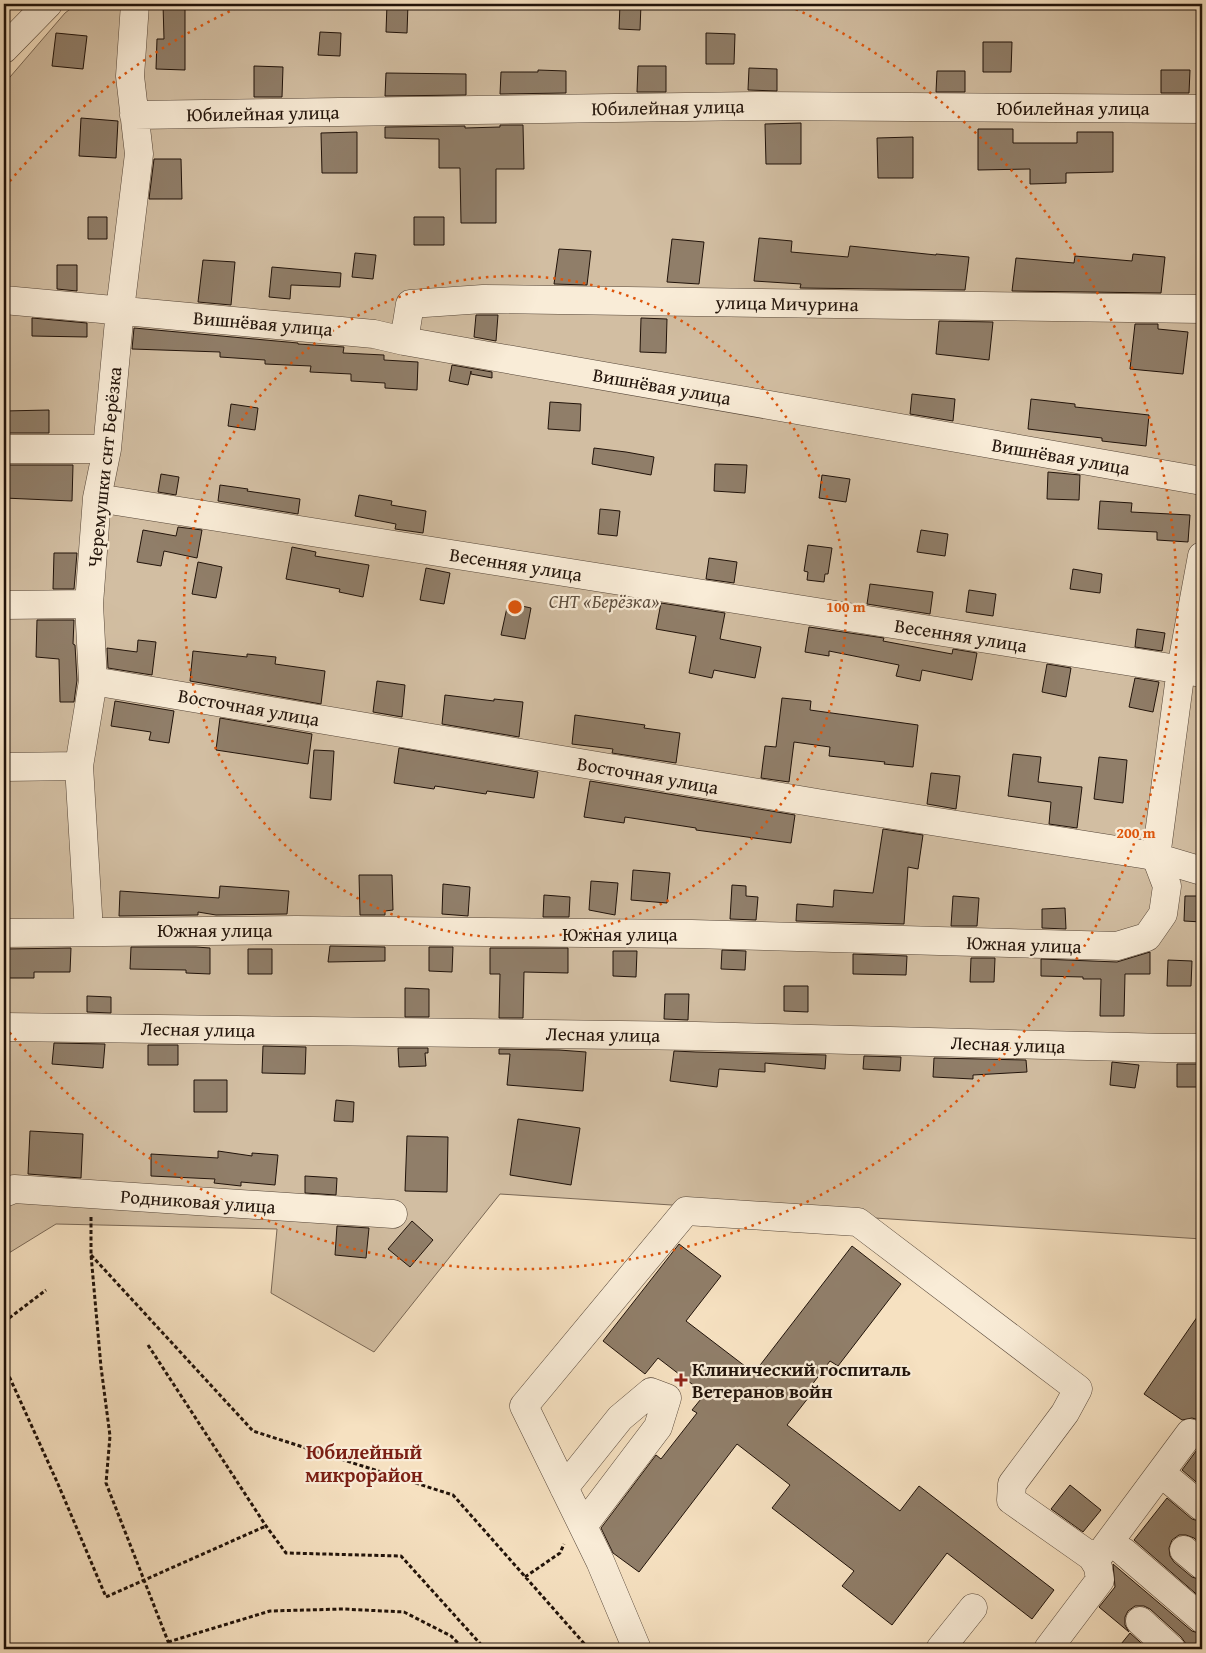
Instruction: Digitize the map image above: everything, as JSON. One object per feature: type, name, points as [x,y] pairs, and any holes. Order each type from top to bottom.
[{"type":"street","points":[[4,49],[48,4]]},
{"type":"street","name":"Черемушки снт Берёзка","points":[[89,931],[79,766],[93,681],[89,604],[97,498],[107,449],[120,310],[139,154],[130,76],[135,4]]},
{"type":"street","name":"Юбилейная улица","points":[[134,115],[756,106],[1202,109]]},
{"type":"street","name":"улица Мичурина","points":[[404,342],[410,304],[482,298],[1202,309]]},
{"type":"street","points":[[4,300],[120,310]]},
{"type":"street","name":"Вишнёвая улица","points":[[120,310],[374,334],[404,342],[1202,480]]},
{"type":"street","points":[[4,449],[107,449]]},
{"type":"street","name":"Весенняя улица","points":[[97,498],[1192,671]]},
{"type":"street","points":[[1156,857],[1192,671],[1202,556]]},
{"type":"street","points":[[4,605],[89,604]]},
{"type":"street","name":"Восточная улица","points":[[93,681],[817,804],[1156,857],[1202,871]]},
{"type":"street","points":[[4,767],[79,766]]},
{"type":"street","name":"Южная улица","points":[[4,933],[296,930],[692,934],[1117,946],[1147,938],[1163,914],[1167,886],[1156,857]]},
{"type":"street","name":"Лесная улица","points":[[4,1027],[696,1036],[1202,1048]]},
{"type":"street","name":"Родниковая улица","points":[[4,1193],[14,1189],[393,1214]]},
{"type":"street","points":[[637,1649],[600,1561],[524,1406],[686,1211],[858,1222],[1078,1389],[1065,1414],[1012,1484],[1011,1500],[1092,1557],[1098,1566],[1100,1580],[1048,1649]]},
{"type":"street","points":[[564,1488],[620,1418],[651,1392],[667,1398],[658,1426],[580,1520]]},
{"type":"street","points":[[1095,1562],[1190,1433]]},
{"type":"street","points":[[1161,1473],[1202,1507]]},
{"type":"street","points":[[1124,1552],[1202,1621],[1176,1649]]},
{"type":"street","points":[[940,1649],[973,1608]]},
{"type":"street","points":[[1140,1621],[1171,1649]]},
{"type":"path","points":[[91,1194],[91,1255],[101,1367],[110,1436],[106,1483],[171,1649]]},
{"type":"path","points":[[91,1255],[252,1431],[453,1495],[589,1649]]},
{"type":"path","points":[[4,1322],[46,1290]]},
{"type":"path","points":[[148,1345],[266,1526],[286,1553],[401,1556],[485,1649]]},
{"type":"path","points":[[4,1365],[58,1484],[106,1597],[266,1526]]},
{"type":"path","points":[[525,1578],[560,1553],[580,1520]]},
{"type":"path","points":[[168,1642],[270,1611],[343,1609],[404,1612],[451,1636],[464,1649]]},
{"type":"green space","name":"СНТ «Берёзка»","points":[[77,4],[1202,4],[1202,1239],[500,1194],[374,1352],[271,1293],[277,1229],[56,1224],[4,1256],[4,84],[65,13]]},
{"type":"building","points":[[163,4],[185,4],[185,70],[156,69],[157,39],[164,39]]},
{"type":"building","points":[[387,4],[408,4],[407,33],[386,32]]},
{"type":"building","points":[[620,4],[641,4],[640,30],[619,29]]},
{"type":"building","points":[[320,32],[341,33],[340,56],[318,55]]},
{"type":"building","points":[[56,33],[87,36],[83,69],[52,66]]},
{"type":"building","points":[[706,33],[735,34],[734,64],[706,64]]},
{"type":"building","points":[[983,42],[1012,42],[1011,72],[983,72]]},
{"type":"building","points":[[254,66],[283,67],[282,97],[254,97]]},
{"type":"building","points":[[638,66],[666,66],[666,92],[637,92]]},
{"type":"building","points":[[749,68],[777,69],[777,91],[748,90]]},
{"type":"building","points":[[538,70],[566,71],[566,93],[500,94],[501,72],[538,72]]},
{"type":"building","points":[[1161,70],[1190,70],[1189,93],[1161,93]]},
{"type":"building","points":[[937,71],[965,71],[965,92],[936,92]]},
{"type":"building","points":[[386,73],[466,74],[466,95],[385,96]]},
{"type":"building","points":[[81,118],[118,121],[116,158],[79,156]]},
{"type":"building","points":[[801,123],[801,164],[766,164],[765,124]]},
{"type":"building","points":[[500,125],[523,125],[524,169],[496,169],[496,223],[461,223],[460,168],[439,168],[439,139],[385,138],[385,127],[465,126],[465,128],[500,127]]},
{"type":"building","points":[[978,129],[1013,129],[1013,143],[1077,143],[1077,132],[1113,132],[1113,172],[1066,173],[1066,183],[1030,184],[1030,169],[978,170]]},
{"type":"building","points":[[357,132],[357,173],[322,173],[321,133]]},
{"type":"building","points":[[913,137],[913,178],[878,178],[877,138]]},
{"type":"building","points":[[154,159],[181,159],[182,199],[149,199]]},
{"type":"building","points":[[88,217],[107,217],[107,239],[88,239]]},
{"type":"building","points":[[414,217],[444,217],[444,245],[414,245]]},
{"type":"building","points":[[759,238],[792,241],[791,252],[848,257],[850,246],[969,257],[965,290],[800,288],[801,284],[754,281]]},
{"type":"building","points":[[672,239],[704,242],[699,284],[667,282]]},
{"type":"building","points":[[559,249],[591,251],[587,285],[554,284]]},
{"type":"building","points":[[355,253],[376,255],[373,279],[352,277]]},
{"type":"building","points":[[1133,254],[1165,257],[1161,293],[1012,291],[1016,258],[1074,263],[1075,256],[1132,261]]},
{"type":"building","points":[[203,260],[235,262],[231,305],[198,302]]},
{"type":"building","points":[[57,265],[77,265],[77,291],[57,289]]},
{"type":"building","points":[[272,267],[341,273],[340,287],[291,285],[290,299],[269,297]]},
{"type":"building","points":[[476,315],[498,315],[496,341],[474,337]]},
{"type":"building","points":[[32,318],[87,323],[87,337],[32,336]]},
{"type":"building","points":[[641,318],[667,319],[666,353],[640,352]]},
{"type":"building","points":[[939,321],[993,322],[989,360],[936,354]]},
{"type":"building","points":[[1135,324],[1158,324],[1158,329],[1188,332],[1183,374],[1130,369]]},
{"type":"building","points":[[134,328],[344,347],[343,353],[384,355],[384,360],[418,362],[417,390],[385,388],[385,383],[351,381],[351,374],[310,372],[311,366],[265,364],[265,360],[220,357],[220,352],[132,349]]},
{"type":"building","points":[[452,365],[492,372],[492,378],[471,374],[471,371],[468,385],[449,381]]},
{"type":"building","points":[[912,394],[955,399],[953,421],[910,414]]},
{"type":"building","points":[[1031,399],[1075,404],[1075,407],[1149,415],[1146,446],[1102,441],[1102,438],[1028,429]]},
{"type":"building","points":[[550,402],[581,404],[580,431],[548,429]]},
{"type":"building","points":[[231,404],[258,408],[255,430],[228,426]]},
{"type":"building","points":[[49,410],[49,433],[4,433],[4,411]]},
{"type":"building","points":[[594,448],[654,457],[651,475],[592,464]]},
{"type":"building","points":[[715,464],[747,465],[745,493],[714,491]]},
{"type":"building","points":[[4,465],[73,465],[72,501],[4,498]]},
{"type":"building","points":[[1048,472],[1080,475],[1079,500],[1047,499]]},
{"type":"building","points":[[161,474],[179,477],[176,495],[158,492]]},
{"type":"building","points":[[822,475],[850,479],[846,502],[819,498]]},
{"type":"building","points":[[220,485],[300,499],[298,514],[218,501]]},
{"type":"building","points":[[359,495],[392,501],[391,505],[426,511],[423,533],[395,529],[396,524],[355,516]]},
{"type":"building","points":[[1100,501],[1132,503],[1131,512],[1190,515],[1188,542],[1157,540],[1157,532],[1098,529]]},
{"type":"building","points":[[600,509],[620,511],[617,536],[598,534]]},
{"type":"building","points":[[178,527],[202,530],[197,558],[164,551],[161,566],[137,562],[143,530],[176,536]]},
{"type":"building","points":[[921,530],[948,534],[945,556],[917,552]]},
{"type":"building","points":[[808,545],[832,548],[828,574],[825,574],[824,582],[807,580],[808,572],[804,571]]},
{"type":"building","points":[[292,547],[316,552],[315,556],[369,565],[363,597],[339,592],[340,589],[286,579]]},
{"type":"building","points":[[54,553],[77,553],[74,589],[53,589]]},
{"type":"building","points":[[709,558],[737,562],[734,583],[706,579]]},
{"type":"building","points":[[198,562],[222,567],[216,598],[192,594]]},
{"type":"building","points":[[426,568],[450,573],[444,604],[420,600]]},
{"type":"building","points":[[1073,569],[1102,574],[1100,593],[1070,589]]},
{"type":"building","points":[[870,584],[933,592],[930,614],[867,604]]},
{"type":"building","points":[[969,590],[996,594],[993,616],[966,612]]},
{"type":"building","points":[[508,603],[531,608],[525,639],[501,635]]},
{"type":"building","points":[[661,603],[725,613],[720,639],[761,647],[755,678],[714,670],[712,678],[689,673],[696,636],[656,629]]},
{"type":"building","points":[[37,620],[74,620],[73,644],[75,645],[77,680],[74,702],[60,702],[59,659],[36,657]]},
{"type":"building","points":[[809,627],[884,638],[883,641],[952,654],[953,649],[977,653],[972,680],[922,670],[920,681],[896,676],[899,665],[829,651],[829,656],[805,652]]},
{"type":"building","points":[[1137,629],[1165,633],[1162,651],[1135,647]]},
{"type":"building","points":[[138,640],[156,642],[152,675],[108,668],[107,648],[137,652]]},
{"type":"building","points":[[193,651],[247,657],[247,654],[276,657],[275,664],[325,671],[321,704],[190,681]]},
{"type":"building","points":[[1047,664],[1071,668],[1066,697],[1042,692]]},
{"type":"building","points":[[1135,678],[1159,682],[1153,712],[1129,707]]},
{"type":"building","points":[[377,681],[405,685],[402,717],[373,712]]},
{"type":"building","points":[[445,695],[494,701],[494,699],[523,702],[519,737],[442,724]]},
{"type":"building","points":[[782,698],[811,701],[810,710],[918,725],[913,767],[829,756],[830,747],[794,742],[789,782],[761,778],[765,746],[776,747]]},
{"type":"building","points":[[115,701],[174,711],[169,743],[149,740],[151,732],[111,726]]},
{"type":"building","points":[[575,715],[645,725],[644,728],[680,733],[676,763],[612,753],[613,749],[572,744]]},
{"type":"building","points":[[220,718],[312,734],[308,764],[216,750]]},
{"type":"building","points":[[399,748],[538,772],[534,798],[487,791],[486,794],[435,786],[434,789],[394,783]]},
{"type":"building","points":[[314,750],[334,751],[331,800],[310,798]]},
{"type":"building","points":[[1013,754],[1041,757],[1038,782],[1082,787],[1077,828],[1049,824],[1051,802],[1008,796]]},
{"type":"building","points":[[1099,757],[1127,760],[1123,803],[1094,799]]},
{"type":"building","points":[[931,773],[960,776],[956,809],[927,804]]},
{"type":"building","points":[[590,781],[795,815],[791,843],[696,830],[696,828],[625,817],[624,823],[584,817]]},
{"type":"building","points":[[883,829],[923,835],[918,869],[908,867],[904,924],[796,921],[797,904],[833,907],[834,890],[873,893]]},
{"type":"building","points":[[633,870],[670,873],[667,903],[631,900]]},
{"type":"building","points":[[359,875],[392,875],[393,910],[385,911],[385,915],[360,915]]},
{"type":"building","points":[[591,881],[618,883],[615,915],[589,910]]},
{"type":"building","points":[[443,884],[470,887],[468,916],[442,914]]},
{"type":"building","points":[[732,885],[746,886],[746,896],[758,897],[756,920],[730,919]]},
{"type":"building","points":[[220,886],[289,891],[287,914],[216,915],[198,912],[198,915],[119,916],[120,891],[219,898]]},
{"type":"building","points":[[544,895],[570,897],[569,917],[543,917]]},
{"type":"building","points":[[953,896],[979,898],[977,926],[951,926]]},
{"type":"building","points":[[1185,896],[1202,896],[1202,922],[1184,921]]},
{"type":"building","points":[[1065,908],[1066,929],[1042,928],[1042,909]]},
{"type":"building","points":[[330,946],[385,947],[385,961],[328,962]]},
{"type":"building","points":[[131,947],[210,948],[210,974],[186,973],[186,970],[130,969]]},
{"type":"building","points":[[429,947],[453,947],[452,972],[429,971]]},
{"type":"building","points":[[71,948],[70,972],[34,972],[34,978],[4,978],[4,949]]},
{"type":"building","points":[[490,948],[568,948],[568,973],[524,972],[523,1018],[499,1018],[500,974],[490,974]]},
{"type":"building","points":[[248,949],[272,949],[272,974],[248,974]]},
{"type":"building","points":[[722,950],[746,951],[745,970],[721,969]]},
{"type":"building","points":[[613,951],[637,951],[636,977],[613,976]]},
{"type":"building","points":[[1150,952],[1150,974],[1125,974],[1124,1016],[1100,1016],[1101,979],[1041,976],[1041,959],[1117,962]]},
{"type":"building","points":[[853,954],[907,956],[906,975],[853,974]]},
{"type":"building","points":[[971,958],[995,958],[994,982],[970,982]]},
{"type":"building","points":[[1168,960],[1192,961],[1191,986],[1167,986]]},
{"type":"building","points":[[784,986],[808,986],[808,1012],[784,1011]]},
{"type":"building","points":[[405,988],[429,989],[429,1017],[405,1017]]},
{"type":"building","points":[[665,994],[689,994],[688,1020],[664,1019]]},
{"type":"building","points":[[87,996],[111,997],[111,1013],[87,1012]]},
{"type":"building","points":[[54,1043],[105,1044],[103,1068],[52,1064]]},
{"type":"building","points":[[148,1045],[178,1045],[178,1065],[148,1065]]},
{"type":"building","points":[[263,1046],[306,1047],[305,1074],[262,1073]]},
{"type":"building","points":[[398,1048],[428,1048],[428,1053],[425,1053],[426,1066],[399,1067]]},
{"type":"building","points":[[499,1049],[586,1052],[583,1091],[507,1085],[510,1054],[499,1054]]},
{"type":"building","points":[[674,1051],[826,1055],[825,1069],[765,1063],[765,1072],[719,1069],[717,1087],[670,1081]]},
{"type":"building","points":[[864,1056],[901,1057],[900,1071],[863,1069]]},
{"type":"building","points":[[934,1058],[1026,1060],[1027,1072],[973,1075],[973,1079],[933,1077]]},
{"type":"building","points":[[1112,1062],[1139,1065],[1135,1088],[1110,1085]]},
{"type":"building","points":[[1177,1064],[1199,1064],[1199,1087],[1177,1087]]},
{"type":"building","points":[[194,1080],[227,1080],[227,1112],[194,1112]]},
{"type":"building","points":[[336,1100],[354,1102],[353,1122],[334,1121]]},
{"type":"building","points":[[518,1119],[580,1128],[571,1185],[510,1175]]},
{"type":"building","points":[[30,1131],[83,1134],[81,1178],[28,1174]]},
{"type":"building","points":[[407,1136],[448,1137],[447,1192],[405,1191]]},
{"type":"building","points":[[218,1151],[252,1156],[252,1153],[278,1155],[275,1185],[241,1182],[241,1186],[214,1183],[215,1179],[151,1176],[151,1154],[218,1158]]},
{"type":"building","points":[[305,1176],[337,1178],[336,1195],[305,1193]]},
{"type":"building","points":[[412,1221],[433,1240],[410,1267],[388,1249]]},
{"type":"building","points":[[337,1226],[369,1228],[366,1258],[335,1255]]},
{"type":"building","points":[[679,1244],[721,1276],[686,1321],[754,1373],[852,1246],[901,1284],[838,1366],[830,1361],[808,1390],[812,1393],[787,1425],[900,1511],[919,1486],[1054,1590],[1032,1619],[947,1553],[892,1625],[842,1586],[854,1571],[772,1508],[790,1485],[737,1444],[639,1572],[613,1553],[601,1528],[656,1455],[661,1459],[697,1413],[692,1410],[705,1394],[658,1358],[645,1374],[603,1341]]},
{"type":"building","points":[[1202,1310],[1202,1424],[1199,1420],[1192,1418],[1182,1420],[1144,1394]]},
{"type":"building","points":[[1202,1443],[1202,1487],[1182,1470]]},
{"type":"building","points":[[1070,1485],[1101,1510],[1083,1532],[1051,1509]]},
{"type":"building","points":[[1167,1498],[1192,1519],[1202,1522],[1202,1545],[1194,1538],[1179,1535],[1172,1540],[1169,1548],[1170,1556],[1174,1562],[1192,1577],[1202,1580],[1202,1599],[1134,1540]]},
{"type":"building","points":[[1113,1564],[1192,1631],[1202,1634],[1202,1649],[1186,1649],[1186,1644],[1181,1637],[1150,1609],[1144,1606],[1135,1606],[1128,1611],[1125,1617],[1125,1625],[1129,1632],[1099,1607],[1115,1587]]},
{"type":"building","points":[[1130,1633],[1148,1649],[1117,1649]]},
{"type":"place","name":"Клинический госпиталь Ветеранов войн","points":[[681,1380]]},
{"type":"district","name":"Юбилейный микрорайон","points":[[364,1464]]}]
